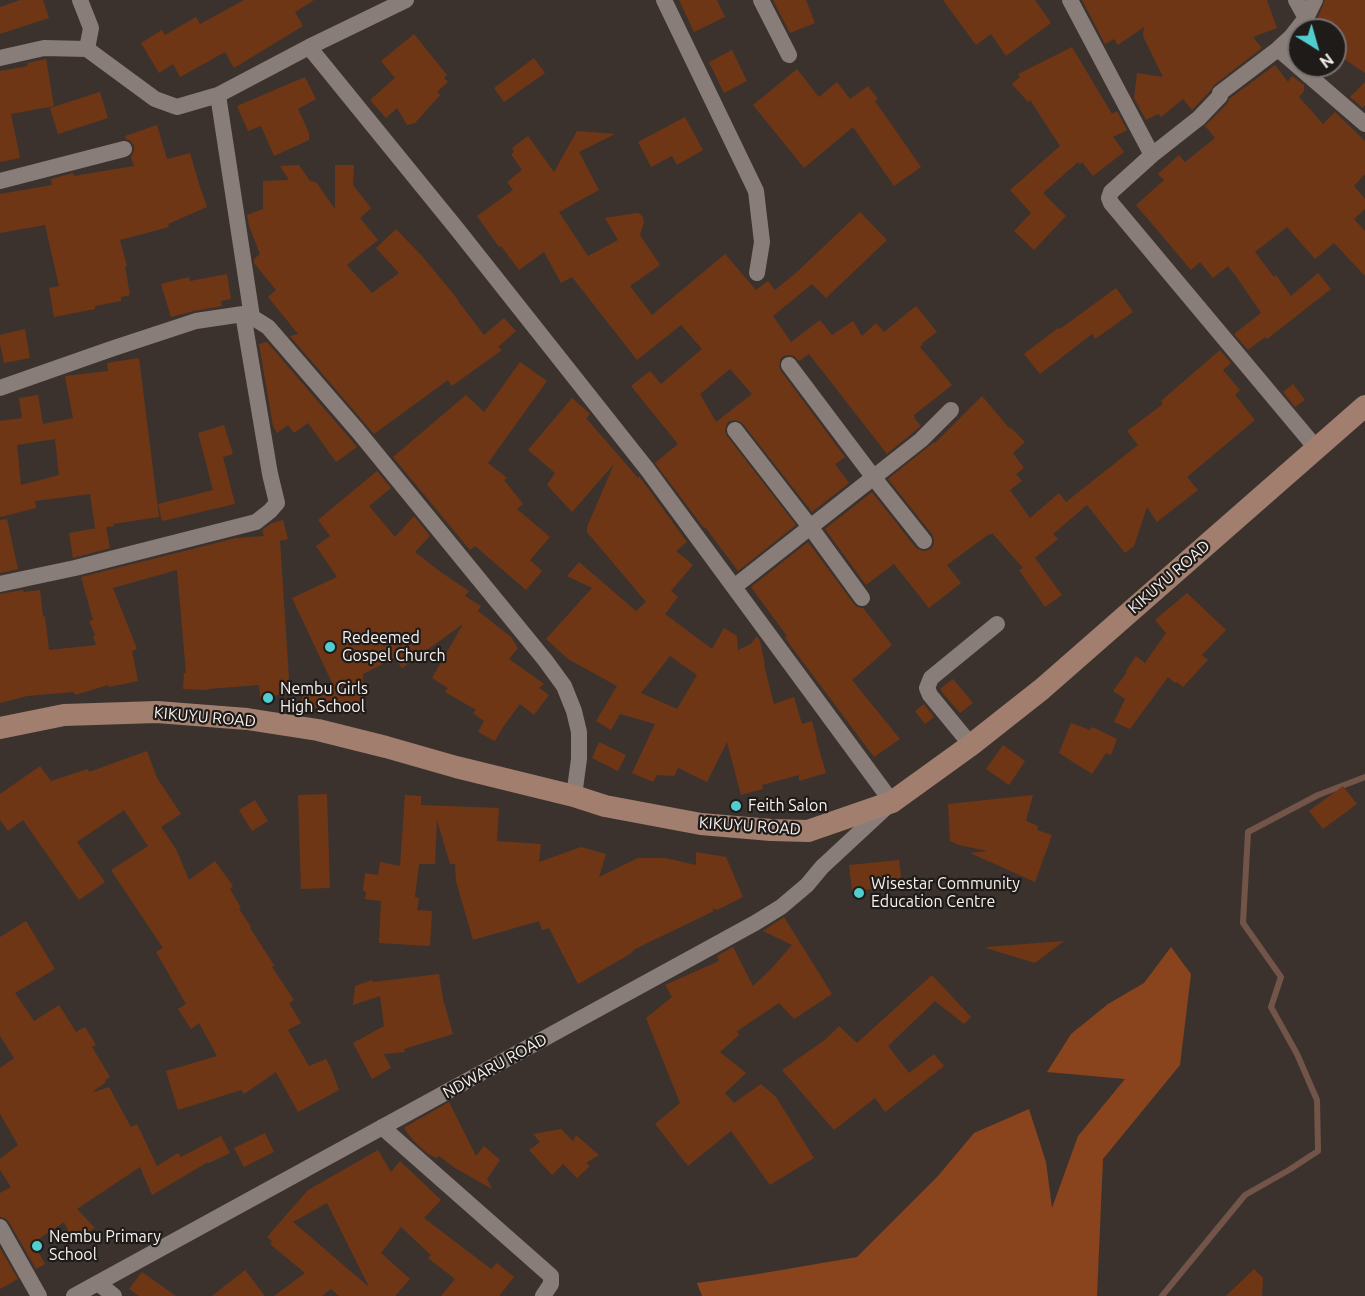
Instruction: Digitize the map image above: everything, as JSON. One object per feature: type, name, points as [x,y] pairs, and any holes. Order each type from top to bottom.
[{"type":"main road","name":"KIKUYU ROAD","points":[[0,728],[64,715],[157,712],[248,719],[318,730],[605,806],[701,824],[808,831],[892,802],[971,745],[1042,689],[1365,406]]},
{"type":"street","points":[[80,0],[91,27],[87,48]]},
{"type":"street","points":[[664,0],[756,191],[762,242],[757,273]]},
{"type":"street","points":[[761,0],[789,55]]},
{"type":"street","points":[[1070,0],[1152,155]]},
{"type":"street","points":[[1296,0],[1306,18]]},
{"type":"street","points":[[1306,18],[1315,0]]},
{"type":"street","points":[[0,58],[44,48],[87,48],[155,99],[177,107],[218,95],[400,2]]},
{"type":"street","points":[[1287,41],[1220,93],[1220,96],[1199,118],[1152,155],[1111,192],[1109,198],[1316,448]]},
{"type":"street","points":[[309,47],[647,469],[892,802]]},
{"type":"street","points":[[1278,50],[1365,124]]},
{"type":"street","points":[[0,584],[75,568],[256,522],[270,512],[277,503],[270,474],[247,316],[218,95]]},
{"type":"street","points":[[0,181],[124,149]]},
{"type":"street","points":[[0,388],[196,321],[247,316],[268,327],[357,430],[564,686],[579,732],[579,759],[574,796]]},
{"type":"street","points":[[789,365],[924,541]]},
{"type":"street","points":[[734,587],[921,440],[951,410]]},
{"type":"street","points":[[735,430],[862,598]]},
{"type":"street","points":[[971,745],[930,695],[927,688],[928,683],[997,624]]},
{"type":"street","name":"NDWARU ROAD","points":[[74,1296],[781,908],[892,802]]},
{"type":"street","points":[[382,1127],[551,1276],[551,1284],[543,1296]]},
{"type":"street","points":[[0,1227],[39,1296]]},
{"type":"street","points":[[98,1283],[114,1296]]},
{"type":"shaded area","points":[[1171,947],[1191,974],[1180,1065],[1103,1159],[1097,1296],[702,1296],[697,1283],[857,1257],[938,1176],[974,1133],[1029,1109],[1046,1162],[1052,1208],[1078,1136],[1125,1079],[1047,1072],[1071,1034],[1108,1004],[1144,983]]},
{"type":"building","points":[[20,0],[43,0],[49,18],[0,34],[0,7]]},
{"type":"building","points":[[244,0],[314,0],[295,12],[303,26],[234,68],[225,52],[180,77],[173,64],[159,73],[141,43],[162,30],[165,35],[196,17],[200,24]]},
{"type":"building","points":[[679,0],[717,0],[725,17],[694,32]]},
{"type":"building","points":[[773,0],[806,0],[815,23],[790,33]]},
{"type":"building","points":[[943,0],[1035,0],[1051,23],[1006,56],[991,34],[976,45]]},
{"type":"building","points":[[1082,0],[1267,0],[1277,28],[1253,37],[1262,48],[1214,85],[1192,110],[1183,99],[1161,117],[1158,114],[1146,120],[1134,98],[1137,73],[1163,77],[1143,36],[1144,27],[1118,45],[1114,39],[1105,44]]},
{"type":"building","points":[[1325,0],[1365,0],[1365,73],[1347,61],[1347,18],[1318,18]]},
{"type":"building","points":[[414,34],[447,75],[444,78],[448,82],[437,92],[440,95],[415,123],[407,125],[397,108],[386,118],[370,100],[395,78],[381,61]]},
{"type":"building","points":[[1072,47],[1112,114],[1117,111],[1127,130],[1113,137],[1124,152],[1093,176],[1082,162],[1080,164],[1078,162],[1043,193],[1066,216],[1034,250],[1014,231],[1031,213],[1010,190],[1060,146],[1030,100],[1028,102],[1012,84],[1020,77],[1018,74]]},
{"type":"building","points":[[732,50],[747,81],[724,93],[709,62]]},
{"type":"building","points":[[534,58],[545,73],[504,102],[494,88]]},
{"type":"building","points":[[46,59],[54,106],[11,114],[20,158],[0,162],[0,71],[28,66],[27,63]]},
{"type":"building","points":[[1275,65],[1288,82],[1291,78],[1295,78],[1304,85],[1304,91],[1299,97],[1323,124],[1335,112],[1365,141],[1365,174],[1354,186],[1365,199],[1365,209],[1354,219],[1365,231],[1365,276],[1334,243],[1315,259],[1287,227],[1255,252],[1291,296],[1318,273],[1331,289],[1267,339],[1265,337],[1248,350],[1234,334],[1261,313],[1228,266],[1213,278],[1200,262],[1191,270],[1136,205],[1164,180],[1158,174],[1179,155],[1185,162],[1215,138],[1205,126],[1228,103],[1229,99]]},
{"type":"building","points":[[797,69],[819,97],[837,82],[850,99],[868,86],[878,99],[875,101],[921,167],[894,186],[853,127],[804,168],[753,105]]},
{"type":"building","points":[[305,77],[316,99],[298,109],[309,133],[309,140],[274,156],[261,126],[248,131],[237,106]]},
{"type":"building","points":[[1365,82],[1365,105],[1363,108],[1350,97]]},
{"type":"building","points":[[100,92],[108,118],[58,134],[50,108]]},
{"type":"building","points":[[685,117],[703,150],[677,165],[672,156],[651,167],[638,142]]},
{"type":"building","points":[[157,125],[167,159],[190,153],[207,207],[168,224],[169,227],[120,240],[127,266],[125,266],[130,295],[121,297],[121,301],[95,306],[95,309],[54,317],[49,288],[59,286],[45,225],[0,233],[0,194],[52,185],[51,179],[73,173],[74,176],[134,166],[131,157],[134,146],[125,136]]},
{"type":"building","points":[[577,131],[615,134],[579,152],[599,190],[559,212],[588,256],[618,240],[605,218],[636,213],[643,217],[644,222],[640,235],[660,265],[630,286],[652,315],[725,254],[756,290],[768,281],[775,290],[860,212],[887,240],[826,298],[812,284],[773,316],[791,342],[820,320],[832,335],[853,321],[862,336],[876,323],[884,332],[916,306],[937,332],[920,347],[952,385],[914,415],[921,426],[887,454],[809,354],[799,361],[794,356],[783,356],[779,366],[781,371],[845,457],[835,464],[849,483],[812,512],[743,424],[734,420],[728,422],[725,431],[727,436],[796,525],[738,571],[655,463],[678,444],[631,386],[650,371],[661,384],[702,349],[681,325],[637,360],[572,277],[561,283],[544,252],[519,270],[477,216],[513,190],[507,182],[522,170],[511,154],[514,152],[512,148],[528,136],[554,172]],"holes":[[[730,369],[752,394],[716,422],[700,394]]]},
{"type":"building","points":[[299,165],[310,181],[316,182],[335,209],[335,165],[354,165],[353,185],[371,208],[360,218],[378,240],[347,265],[372,293],[399,273],[376,248],[396,229],[422,256],[484,335],[504,318],[516,331],[498,347],[502,350],[452,386],[448,380],[374,434],[290,336],[298,334],[268,297],[276,290],[254,263],[254,259],[260,254],[247,215],[263,209],[263,181],[289,180],[280,166]]},
{"type":"building","points":[[227,274],[231,299],[221,301],[222,306],[171,317],[161,284],[189,277],[190,281]]},
{"type":"building","points":[[1116,288],[1133,312],[1095,339],[1092,334],[1040,374],[1024,354]]},
{"type":"building","points":[[25,329],[30,358],[4,363],[0,335]]},
{"type":"building","points":[[267,342],[357,447],[336,462],[308,423],[294,433],[288,425],[277,433],[273,426],[259,344]]},
{"type":"building","points":[[1220,350],[1231,363],[1223,370],[1240,390],[1235,395],[1255,420],[1187,477],[1198,490],[1157,522],[1147,507],[1134,546],[1125,553],[1087,505],[1053,534],[1058,539],[1035,558],[1062,595],[1045,607],[1019,570],[1023,568],[992,533],[947,565],[961,583],[929,608],[894,564],[866,585],[825,529],[872,492],[916,548],[925,551],[931,549],[934,544],[932,534],[888,479],[935,443],[982,396],[1009,428],[1025,442],[1013,453],[1024,468],[1016,474],[1022,481],[1010,490],[1030,518],[1059,493],[1066,502],[1138,445],[1127,431],[1163,404],[1161,401]]},
{"type":"building","points":[[139,358],[159,517],[106,527],[110,548],[73,558],[69,533],[97,528],[95,528],[90,494],[35,501],[36,508],[0,517],[0,421],[22,418],[19,398],[38,395],[43,424],[73,418],[65,376],[108,371],[107,363]],"holes":[[[55,439],[59,475],[21,485],[17,445]]]},
{"type":"building","points":[[520,362],[547,381],[488,463],[507,478],[504,480],[523,504],[517,509],[550,537],[530,560],[542,571],[526,590],[475,546],[470,550],[393,457],[466,395],[484,412]]},
{"type":"building","points":[[1293,384],[1305,400],[1295,407],[1283,392]]},
{"type":"building","points":[[572,398],[590,414],[586,418],[638,478],[639,476],[687,542],[676,551],[693,565],[671,591],[678,597],[665,614],[712,649],[724,628],[737,636],[738,650],[751,644],[757,636],[774,704],[794,697],[802,724],[812,721],[826,773],[799,781],[799,775],[762,785],[763,789],[741,795],[727,742],[707,782],[678,768],[674,776],[657,775],[653,782],[632,773],[655,724],[620,714],[611,730],[596,721],[617,686],[568,659],[546,639],[592,588],[567,576],[579,562],[636,611],[646,602],[587,532],[587,527],[614,464],[572,512],[547,485],[555,473],[528,450]],"holes":[[[670,656],[697,675],[677,709],[641,693]]]},
{"type":"building","points":[[224,425],[233,454],[223,457],[235,504],[162,521],[158,504],[213,490],[198,433]]},
{"type":"building","points":[[377,471],[391,488],[369,506],[395,537],[414,516],[430,536],[415,552],[469,591],[465,596],[481,606],[478,611],[511,637],[518,648],[509,659],[544,684],[539,688],[549,695],[534,715],[520,704],[495,741],[478,732],[484,721],[473,713],[476,710],[445,692],[448,688],[432,678],[463,624],[402,668],[394,658],[363,674],[362,714],[301,706],[305,684],[335,689],[292,598],[337,577],[316,546],[330,536],[318,520]]},
{"type":"building","points":[[7,519],[18,569],[0,573],[0,520]]},
{"type":"building","points":[[283,520],[288,539],[280,541],[290,694],[260,697],[259,685],[208,690],[183,689],[184,673],[186,673],[177,570],[113,588],[137,649],[132,651],[138,681],[109,687],[108,685],[75,695],[74,692],[27,696],[0,703],[0,594],[40,590],[49,650],[96,645],[93,636],[95,635],[89,621],[93,620],[81,577],[236,538],[264,536],[262,530],[272,523]]},
{"type":"building","points":[[808,542],[854,604],[863,608],[892,645],[852,680],[900,739],[874,757],[785,638],[787,636],[751,587]]},
{"type":"building","points":[[1187,593],[1226,630],[1202,655],[1208,660],[1183,687],[1168,677],[1130,729],[1114,722],[1125,699],[1113,691],[1136,656],[1145,663],[1166,633],[1155,620]]},
{"type":"building","points":[[953,679],[973,703],[960,713],[940,689]]},
{"type":"building","points":[[924,704],[934,717],[925,724],[915,711]]},
{"type":"building","points":[[1071,723],[1090,730],[1092,727],[1117,739],[1111,755],[1106,753],[1092,774],[1059,753]]},
{"type":"building","points":[[599,742],[626,755],[618,771],[592,758]]},
{"type":"building","points":[[1003,745],[1025,761],[1009,785],[986,769]]},
{"type":"building","points":[[147,751],[157,778],[181,814],[161,827],[176,849],[189,880],[215,861],[233,886],[230,889],[241,908],[239,909],[294,1000],[289,1003],[301,1023],[288,1030],[309,1066],[326,1059],[330,1066],[339,1090],[298,1112],[276,1072],[244,1094],[241,1090],[178,1110],[166,1071],[217,1056],[199,1023],[191,1029],[178,1009],[186,1004],[156,952],[163,948],[111,870],[148,846],[124,810],[77,842],[105,882],[79,900],[23,820],[8,831],[0,820],[0,794],[40,766],[51,781],[88,769],[89,772]]},
{"type":"building","points":[[1343,786],[1357,804],[1323,829],[1309,811]]},
{"type":"building","points":[[327,794],[330,888],[301,889],[298,795]]},
{"type":"building","points":[[405,795],[421,796],[421,805],[499,808],[497,841],[541,844],[539,862],[581,847],[606,854],[599,877],[638,858],[665,858],[696,865],[696,852],[726,857],[743,897],[717,910],[712,908],[714,911],[635,949],[578,984],[549,928],[542,930],[539,921],[473,940],[456,881],[455,864],[450,864],[437,820],[435,864],[419,864],[415,897],[419,898],[417,910],[432,911],[430,946],[379,943],[381,901],[365,899],[366,892],[363,891],[365,873],[378,875],[380,862],[400,866]]},
{"type":"building","points":[[1033,795],[1026,821],[1038,826],[1037,830],[1052,835],[1035,882],[970,853],[987,851],[950,841],[948,804]]},
{"type":"building","points":[[255,800],[268,821],[252,831],[239,810]]},
{"type":"building","points":[[899,860],[902,886],[852,891],[849,865]]},
{"type":"building","points":[[784,917],[832,994],[794,1019],[779,1003],[737,1031],[739,1035],[720,1052],[746,1073],[725,1093],[734,1103],[761,1084],[776,1097],[814,1158],[770,1185],[731,1131],[688,1166],[655,1124],[680,1103],[646,1018],[672,997],[665,985],[719,961],[717,956],[733,947],[753,986],[792,945],[763,931]]},
{"type":"building","points":[[26,921],[55,969],[15,993],[34,1021],[59,1005],[76,1032],[85,1027],[96,1045],[92,1047],[110,1077],[91,1093],[109,1087],[131,1127],[137,1124],[157,1166],[178,1153],[181,1157],[221,1136],[230,1153],[208,1162],[152,1195],[140,1167],[77,1209],[95,1228],[72,1239],[64,1222],[33,1243],[45,1264],[36,1269],[9,1222],[0,1217],[0,1193],[11,1187],[0,1170],[0,1159],[18,1145],[0,1114],[0,1068],[14,1058],[0,1036],[0,937]]},
{"type":"building","points":[[1064,941],[1035,963],[986,948],[986,947]]},
{"type":"building","points":[[439,974],[453,1034],[404,1049],[405,1052],[384,1054],[391,1068],[372,1079],[353,1043],[384,1026],[380,996],[353,1005],[355,986],[372,980],[373,982]]},
{"type":"building","points":[[932,975],[971,1017],[964,1024],[935,1001],[888,1046],[909,1073],[934,1054],[944,1066],[885,1112],[875,1098],[834,1130],[782,1070],[826,1039],[839,1026],[857,1043]]},
{"type":"building","points":[[449,1102],[476,1156],[484,1146],[500,1160],[487,1179],[492,1189],[439,1156],[436,1158],[427,1153],[405,1130],[405,1127]]},
{"type":"building","points":[[561,1129],[573,1141],[576,1135],[599,1155],[586,1163],[590,1166],[577,1178],[563,1164],[552,1175],[529,1150],[540,1142],[533,1134]]},
{"type":"building","points":[[265,1133],[274,1152],[244,1167],[234,1148]]},
{"type":"building","points":[[378,1150],[391,1172],[400,1161],[441,1200],[424,1218],[491,1269],[497,1263],[514,1277],[499,1296],[441,1296],[455,1279],[428,1258],[431,1255],[401,1227],[381,1253],[410,1279],[395,1296],[339,1296],[331,1289],[322,1296],[274,1296],[305,1273],[270,1244],[272,1241],[267,1237],[308,1190]],"holes":[[[327,1203],[369,1287],[293,1222]]]},
{"type":"building","points":[[0,1248],[18,1279],[0,1289]]},
{"type":"building","points":[[1254,1269],[1263,1278],[1262,1296],[1226,1296]]},
{"type":"building","points":[[245,1270],[265,1296],[212,1296]]},
{"type":"building","points":[[142,1272],[176,1296],[139,1296],[129,1289]]},
{"type":"waterway","points":[[1162,1296],[1245,1195],[1318,1151],[1317,1100],[1297,1054],[1271,1007],[1281,977],[1243,923],[1248,832],[1318,795],[1365,777]]},
{"type":"place","name":"Redeemed Gospel Church","points":[[330,647]]},
{"type":"place","name":"Nembu Girls High School","points":[[268,698]]},
{"type":"place","name":"Feith Salon","points":[[736,806]]},
{"type":"place","name":"Wisestar Community Education Centre","points":[[859,893]]},
{"type":"place","name":"Nembu Primary School","points":[[37,1246]]}]
